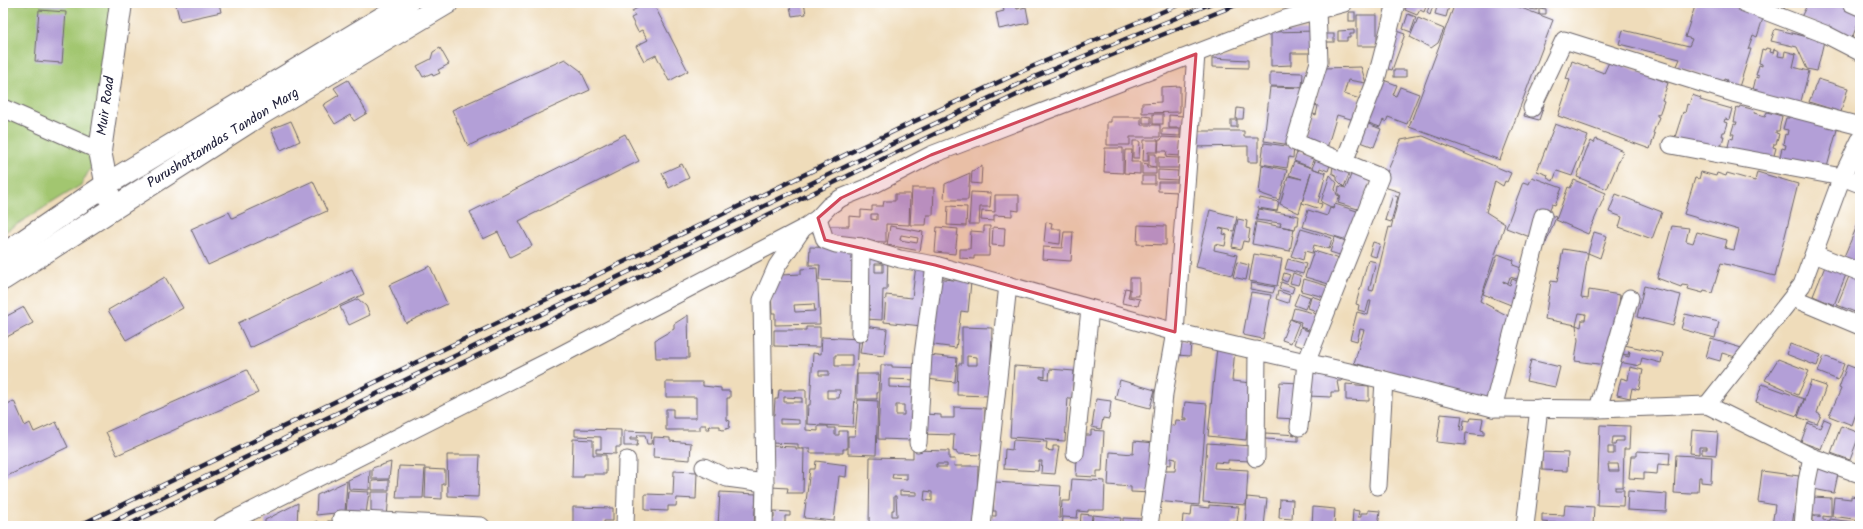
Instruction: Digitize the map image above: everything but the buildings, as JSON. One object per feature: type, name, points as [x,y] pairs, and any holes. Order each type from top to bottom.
[{"type":"main road","name":"Muir Road","points":[[112,208],[100,152],[121,3]]},
{"type":"main road","points":[[3,255],[107,184],[406,3]]},
{"type":"main road","name":"Purushottamdas Tandon Marg","points":[[3,279],[264,112],[447,3]]},
{"type":"street","points":[[222,526],[551,360],[802,229],[818,218],[829,206],[841,198],[873,185],[931,155],[1285,19],[1344,3]]},
{"type":"street","points":[[1344,162],[1376,80],[1396,3]]},
{"type":"street","points":[[1744,3],[1825,34],[1860,52]]},
{"type":"street","points":[[1852,3],[1860,7]]},
{"type":"street","points":[[1299,428],[1306,363],[1380,177],[1295,142],[1319,62],[1317,10]]},
{"type":"street","points":[[1532,108],[1564,40],[1733,93],[1860,126]]},
{"type":"street","points":[[1149,526],[1158,462],[1164,394],[1175,332],[1196,54]]},
{"type":"street","points":[[3,108],[100,152]]},
{"type":"street","points":[[1707,405],[1802,285],[1842,177],[1860,140]]},
{"type":"street","points":[[1671,145],[1842,177],[1860,184]]},
{"type":"street","points":[[1493,408],[1543,216]]},
{"type":"street","points":[[818,218],[825,240],[836,244],[861,247],[900,259],[935,265],[1175,332],[1384,380],[1493,408],[1598,409],[1707,405],[1812,456],[1860,474]]},
{"type":"street","points":[[764,526],[765,483],[762,300],[777,266],[802,229]]},
{"type":"street","points":[[860,333],[861,247]]},
{"type":"street","points":[[1814,254],[1860,272]]},
{"type":"street","points":[[918,443],[923,355],[935,265]]},
{"type":"street","points":[[982,526],[1008,285]]},
{"type":"street","points":[[1598,409],[1630,298]]},
{"type":"street","points":[[1793,298],[1860,326]]},
{"type":"street","points":[[1075,453],[1090,309]]},
{"type":"street","points":[[1256,458],[1257,350]]},
{"type":"street","points":[[1378,486],[1384,380]]},
{"type":"street","points":[[1525,526],[1539,408]]},
{"type":"street","points":[[1803,526],[1807,481],[1812,456]]},
{"type":"street","points":[[625,526],[627,460]]},
{"type":"street","points":[[704,467],[727,478],[765,483]]},
{"type":"street","points":[[341,519],[396,523],[481,526]]},
{"type":"highlighted area","points":[[1196,54],[1175,332],[935,265],[825,240],[818,218],[841,198],[931,155]]},
{"type":"green space","points":[[3,3],[116,3],[100,151],[81,185],[3,233]]},
{"type":"railway","points":[[78,526],[913,122],[1029,68],[1183,3]]},
{"type":"railway","points":[[104,526],[919,131],[1034,77],[1212,3]]},
{"type":"railway","points":[[126,526],[1038,85],[1241,3]]}]
